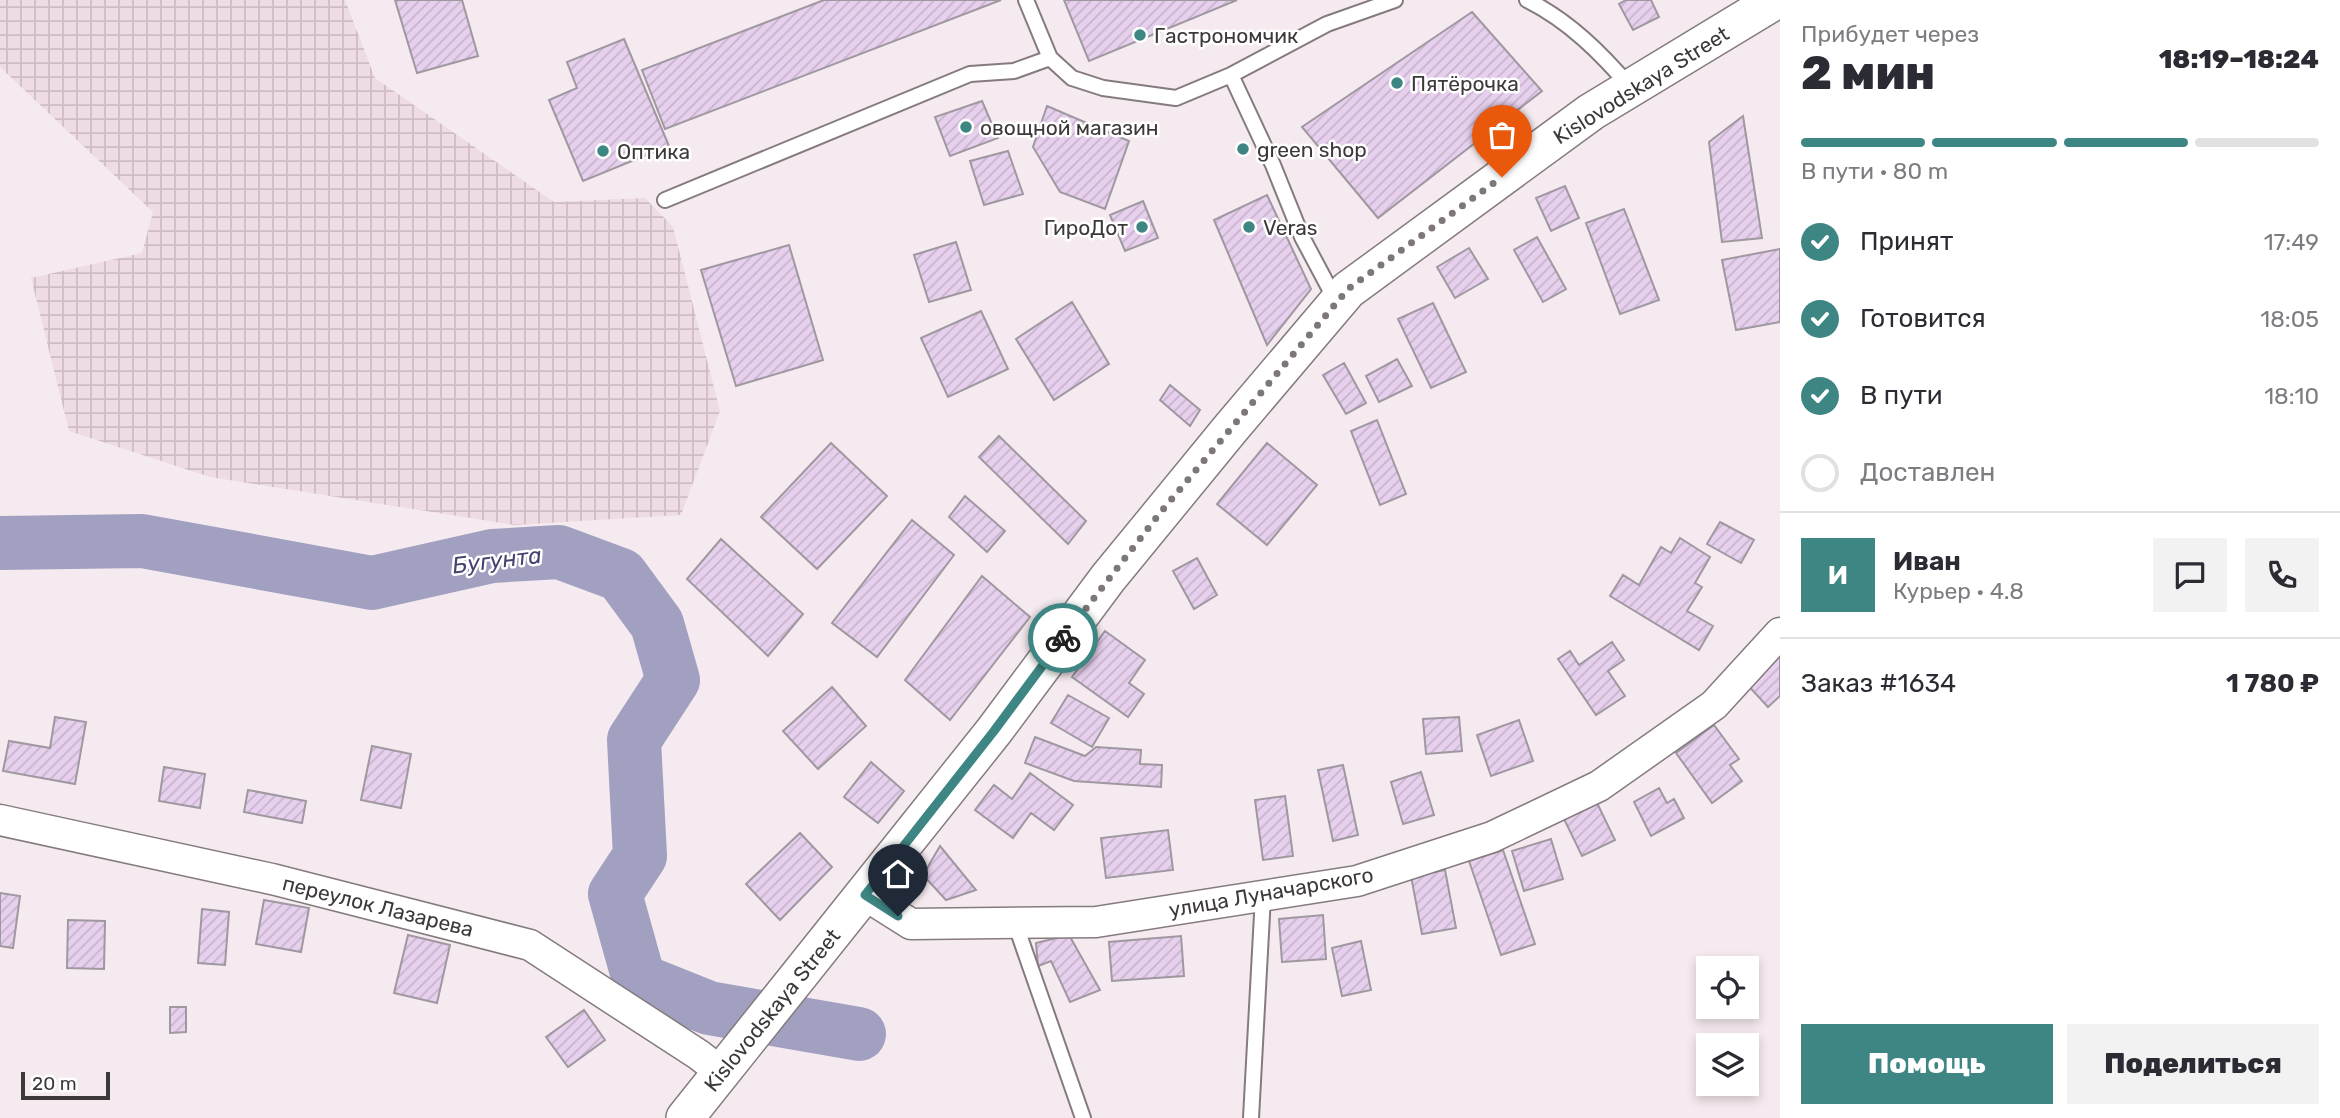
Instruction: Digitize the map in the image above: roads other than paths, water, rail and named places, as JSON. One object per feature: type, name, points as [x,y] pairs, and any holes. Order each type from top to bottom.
[{"type":"street","name":"Kislovodskaya Street","points":[[685,1118],[994,731],[1108,578],[1348,289],[1591,112],[1776,0]]},
{"type":"street","name":"улица Луначарского","points":[[865,895],[911,924],[1096,922],[1357,881],[1480,841],[1599,786],[1714,705],[1780,633]]},
{"type":"street","name":"переулок Лазарева","points":[[0,820],[272,879],[530,944],[723,1072]]},
{"type":"lane","points":[[1026,0],[1050,58],[1072,78],[1102,88],[1176,98],[1231,75],[1327,24],[1395,0]]},
{"type":"lane","points":[[1527,0],[1576,31],[1632,89]]},
{"type":"lane","points":[[665,201],[970,74],[1014,71],[1050,58]]},
{"type":"lane","points":[[1231,75],[1273,165],[1302,237],[1337,303]]},
{"type":"lane","points":[[1251,1118],[1263,896]]},
{"type":"lane","points":[[1015,923],[1083,1118]]},
{"type":"waterway","name":"Бугунта","points":[[0,543],[142,541],[372,583],[492,556],[559,552],[621,575],[657,624],[673,680],[634,740],[640,856],[615,894],[639,980],[709,1008],[859,1034]]},
{"type":"place","name":"Гастрономчик","points":[[1140,35]]},
{"type":"place","name":"Пятёрочка","points":[[1397,83]]},
{"type":"place","name":"овощной магазин","points":[[966,127]]},
{"type":"place","name":"green shop","points":[[1243,149]]},
{"type":"place","name":"Оптика","points":[[603,151]]},
{"type":"place","name":"ГироДот","points":[[1142,227]]},
{"type":"place","name":"Veras","points":[[1249,227]]}]
